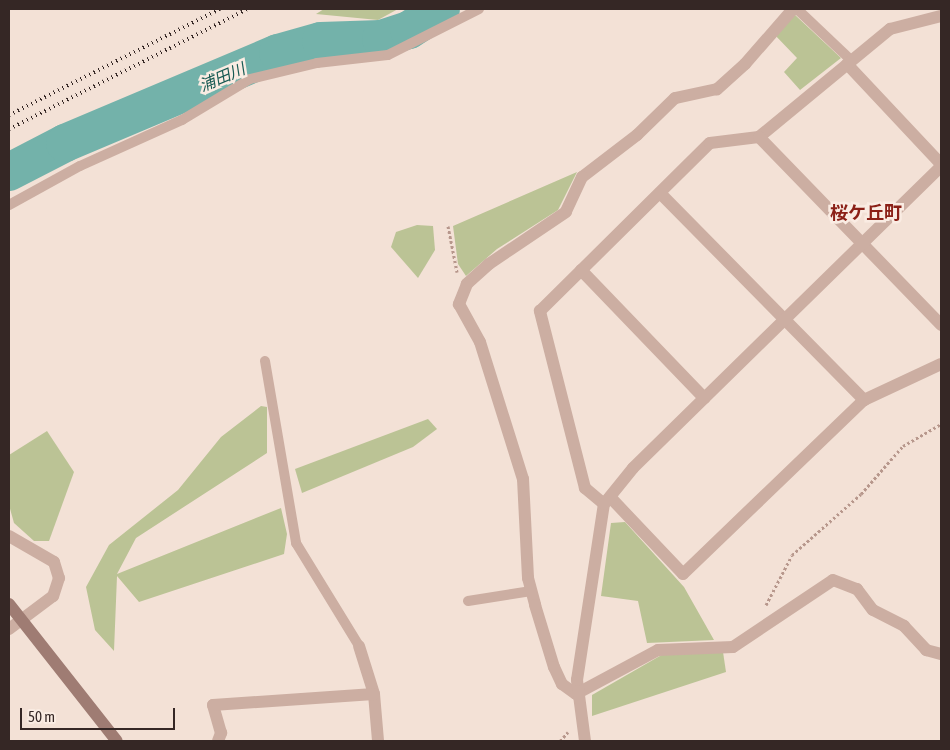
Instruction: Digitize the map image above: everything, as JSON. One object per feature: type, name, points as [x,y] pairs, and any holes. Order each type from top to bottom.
[{"type":"street","points":[[576,694],[562,684],[554,667],[531,592],[523,479],[480,342],[459,304],[467,284],[488,264],[566,212],[582,177],[637,136],[676,98],[717,89],[793,9]]},
{"type":"street","points":[[941,16],[890,29],[758,136],[710,143],[540,311],[586,488],[607,500],[683,574],[864,400],[941,364]]},
{"type":"street","points":[[586,741],[576,694],[607,500],[704,398],[941,165],[848,62]]},
{"type":"street","points":[[758,136],[941,325]]},
{"type":"street","points":[[660,193],[864,400]]},
{"type":"street","points":[[581,270],[704,398]]},
{"type":"street","points":[[9,536],[54,562],[59,578],[53,596],[21,622],[9,629]]},
{"type":"street","points":[[576,694],[658,650],[727,648],[754,632],[813,590],[833,580],[845,581],[873,610],[904,626],[926,650],[941,654]]},
{"type":"street","points":[[9,604],[21,622],[117,741]]},
{"type":"street","points":[[359,646],[374,694],[378,741]]},
{"type":"street","points":[[218,741],[221,733],[213,705],[374,694]]},
{"type":"lane","points":[[9,205],[80,166],[182,120],[250,80],[316,63],[388,55],[479,9]]},
{"type":"lane","points":[[797,9],[848,62]]},
{"type":"lane","points":[[265,361],[296,543],[359,646]]},
{"type":"lane","points":[[468,601],[531,592]]},
{"type":"path","points":[[448,226],[456,271],[467,284]]},
{"type":"path","points":[[754,632],[792,555],[861,494],[903,446],[941,424]]},
{"type":"green space","points":[[324,9],[398,9],[378,20],[316,14]]},
{"type":"green space","points":[[794,14],[841,58],[800,90],[784,72],[797,58],[773,33]]},
{"type":"green space","points":[[577,172],[558,210],[497,249],[466,276],[458,264],[453,226]]},
{"type":"green space","points":[[417,225],[433,226],[435,250],[418,278],[391,247],[396,232]]},
{"type":"green space","points":[[261,406],[267,407],[267,453],[136,538],[117,574],[281,508],[287,534],[284,554],[139,602],[117,576],[114,651],[95,630],[86,587],[109,545],[178,490],[221,437]]},
{"type":"green space","points":[[428,419],[437,429],[413,447],[302,493],[295,469]]},
{"type":"green space","points":[[47,431],[74,472],[49,541],[34,541],[14,523],[9,505],[9,455]]},
{"type":"green space","points":[[625,522],[684,587],[714,640],[647,643],[638,601],[601,596],[611,523]]},
{"type":"green space","points":[[723,652],[726,672],[592,716],[592,695],[665,653]]},
{"type":"waterway","name":"浦田川","points":[[9,172],[65,143],[278,53],[321,41],[381,39],[409,30],[441,9]]},
{"type":"railway","points":[[9,115],[220,9]]},
{"type":"railway","points":[[9,129],[248,9]]},
{"type":"district","name":"桜ケ丘町","points":[[866,213]]}]
